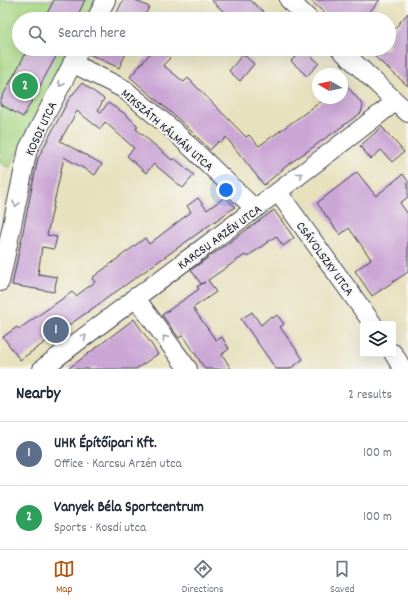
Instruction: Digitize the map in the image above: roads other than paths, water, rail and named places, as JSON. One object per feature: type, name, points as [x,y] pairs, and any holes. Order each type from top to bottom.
[{"type":"street","points":[[100,12],[106,0]]},
{"type":"street","points":[[290,0],[302,12]]},
{"type":"street","name":"MIKSZÁTH KÁLMÁN UTCA","points":[[76,56],[124,89],[173,130],[255,209]]},
{"type":"street","name":"KOSDI UTCA","points":[[4,286],[28,149],[76,56]]},
{"type":"street","points":[[347,56],[402,107]]},
{"type":"street","name":"KARCSU ARZÉN UTCA","points":[[42,369],[135,297],[278,192],[402,107]]},
{"type":"street","name":"CSÁVOLSZKY UTCA","points":[[278,192],[371,321]]},
{"type":"street","points":[[135,297],[188,369]]},
{"type":"street","points":[[395,357],[403,369]]},
{"type":"place","name":"Vanyek Béla Sportcentrum","points":[[25,86]]},
{"type":"place","name":"UHK Építőipari Kft.","points":[[56,330]]}]
